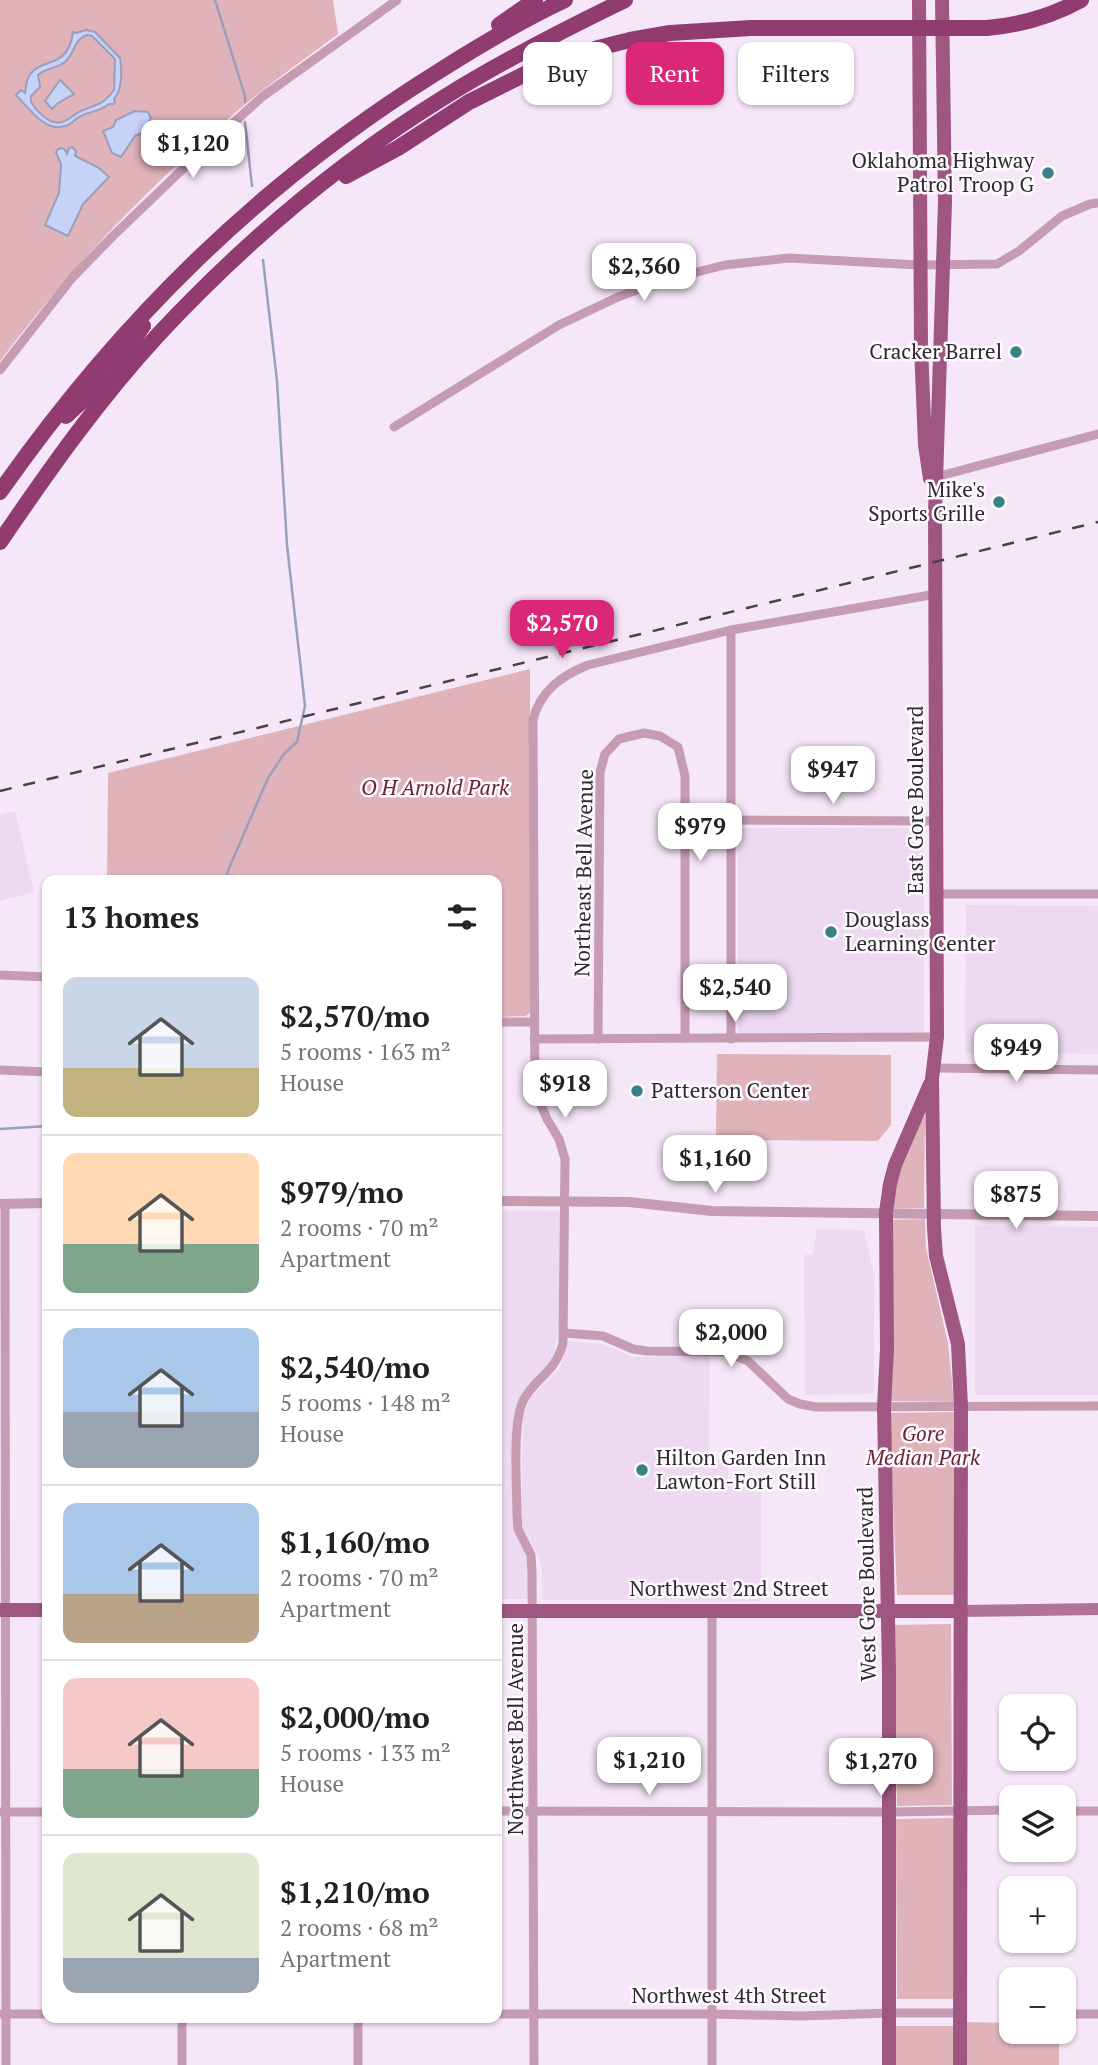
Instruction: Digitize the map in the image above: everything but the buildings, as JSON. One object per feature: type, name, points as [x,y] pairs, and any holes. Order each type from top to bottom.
[{"type":"highway","points":[[0,492],[26,454],[98,363],[176,278],[289,176],[535,0]]},
{"type":"highway","points":[[397,97],[479,46],[565,0]]},
{"type":"highway","points":[[26,454],[256,239],[307,196],[441,99],[505,61],[625,0]]},
{"type":"highway","points":[[307,196],[398,148],[497,87],[527,73],[598,48],[670,33],[722,29],[987,28],[1040,19],[1082,0]]},
{"type":"highway","points":[[49,471],[108,376],[176,278]]},
{"type":"highway","points":[[0,542],[82,425],[158,335],[195,297]]},
{"type":"main road","name":"East Gore Boulevard","points":[[919,0],[919,265],[925,444],[933,478]]},
{"type":"main road","name":"East Gore Boulevard","points":[[933,1214],[933,1074],[937,1037],[937,821],[933,478],[945,202],[942,0]]},
{"type":"main road","points":[[919,110],[942,110]]},
{"type":"main road","name":"West Gore Boulevard","points":[[889,2065],[889,1610],[884,1407],[887,1349],[887,1212],[895,1165],[933,1074]]},
{"type":"main road","points":[[933,1214],[936,1256],[958,1344],[961,1407],[960,2065]]},
{"type":"main road","points":[[960,1611],[1098,1609]]},
{"type":"main road","points":[[3,1610],[42,1610]]},
{"type":"main road","name":"Northwest 2nd Street","points":[[502,1611],[960,1611]]},
{"type":"street","points":[[0,370],[72,278],[188,164],[262,97],[397,0]]},
{"type":"street","points":[[394,428],[559,325],[618,297],[661,281],[725,265],[789,258],[919,265],[997,264],[1019,251],[1062,216],[1098,203]]},
{"type":"street","points":[[933,478],[1098,434]]},
{"type":"street","points":[[565,1201],[565,1159],[559,1139],[535,1091],[533,720],[537,705],[556,682],[587,665],[731,630],[936,594]]},
{"type":"street","points":[[731,630],[731,1038]]},
{"type":"street","name":"Northeast Bell Avenue","points":[[598,1039],[600,772],[605,754],[619,739],[644,733],[660,736],[678,747],[685,776],[685,1038]]},
{"type":"street","points":[[730,820],[937,821]]},
{"type":"street","points":[[937,894],[1098,894]]},
{"type":"street","points":[[0,975],[42,977]]},
{"type":"street","points":[[502,1022],[534,1023]]},
{"type":"street","points":[[534,1039],[937,1037]]},
{"type":"street","points":[[0,1070],[42,1072]]},
{"type":"street","points":[[933,1074],[1098,1070]]},
{"type":"street","points":[[502,1201],[629,1202],[712,1211],[1098,1216]]},
{"type":"street","name":"Northwest Bell Avenue","points":[[534,2065],[533,1611],[531,1555],[519,1529],[517,1515],[518,1423],[523,1401],[560,1355],[564,1332],[565,1201]]},
{"type":"street","points":[[6,2065],[3,2014],[2,1204],[42,1203]]},
{"type":"street","points":[[564,1332],[603,1336],[633,1349],[647,1351],[726,1352],[748,1361],[788,1399],[817,1407],[1098,1406]]},
{"type":"street","points":[[712,1610],[712,2065]]},
{"type":"street","points":[[502,1811],[999,1810]]},
{"type":"street","points":[[1076,1811],[1098,1811]]},
{"type":"street","points":[[3,1812],[42,1812]]},
{"type":"street","name":"Northwest 4th Street","points":[[502,2014],[801,2016],[960,2013]]},
{"type":"street","points":[[3,2014],[42,2014]]},
{"type":"street","points":[[1076,2014],[1098,2014]]},
{"type":"street","points":[[182,2023],[182,2065]]},
{"type":"street","points":[[358,2023],[358,2065]]},
{"type":"shaded area","points":[[15,811],[34,892],[0,901],[0,815]]},
{"type":"shaded area","name":"Douglass Learning Center","points":[[738,828],[924,828],[924,1035],[738,1035]]},
{"type":"shaded area","points":[[966,905],[1098,906],[1098,1054],[965,1053]]},
{"type":"shaded area","points":[[502,1210],[561,1211],[560,1318],[554,1355],[522,1393],[517,1406],[514,1513],[528,1560],[528,1599],[502,1599]]},
{"type":"shaded area","points":[[975,1226],[1098,1227],[1098,1395],[975,1395]]},
{"type":"shaded area","points":[[817,1229],[864,1230],[874,1276],[874,1394],[805,1395],[804,1255],[813,1254]]},
{"type":"shaded area","points":[[569,1341],[602,1344],[633,1357],[710,1356],[709,1460],[728,1460],[728,1485],[761,1485],[761,1601],[543,1600],[539,1557],[521,1519],[523,1415],[530,1398],[559,1369]]},
{"type":"green space","points":[[0,0],[333,0],[338,34],[248,102],[148,192],[56,291],[0,361]]},
{"type":"green space","name":"O H Arnold Park","points":[[530,669],[530,1013],[526,1016],[502,1017],[502,875],[107,875],[108,773]]},
{"type":"green space","points":[[717,1054],[891,1055],[891,1125],[878,1141],[716,1140]]},
{"type":"green space","points":[[923,1116],[924,1208],[891,1208],[899,1169]]},
{"type":"green space","name":"Gore Median Park","points":[[925,1219],[926,1248],[948,1343],[954,1402],[891,1401],[890,1220]]},
{"type":"green space","name":"Gore Median Park","points":[[954,1412],[957,1595],[897,1595],[889,1413]]},
{"type":"green space","points":[[951,1624],[952,1805],[897,1806],[893,1625]]},
{"type":"green space","points":[[955,1818],[953,1999],[897,1999],[896,1819]]},
{"type":"green space","points":[[963,2022],[999,2023],[999,2044],[1059,2044],[1059,2065],[963,2065]]},
{"type":"green space","points":[[892,2026],[953,2026],[953,2065],[893,2065]]},
{"type":"water","points":[[86,30],[95,32],[120,58],[119,90],[113,104],[83,115],[67,125],[51,126],[38,118],[16,95],[21,90],[25,93],[28,78],[34,70],[66,53],[73,32]],"holes":[[[87,35],[92,36],[115,59],[114,90],[103,101],[67,120],[56,123],[51,121],[31,102],[31,96],[40,87],[38,75],[65,62],[79,40]]]},
{"type":"water","points":[[60,80],[74,94],[52,109],[45,101]]},
{"type":"water","points":[[135,111],[148,112],[151,118],[145,131],[135,136],[121,157],[112,153],[103,131],[113,127],[116,120]]},
{"type":"water","points":[[72,147],[76,151],[75,156],[99,168],[109,177],[83,204],[68,236],[45,225],[59,193],[61,165],[56,152],[62,148],[67,154]]},
{"type":"waterway","points":[[215,0],[245,102]]},
{"type":"waterway","points":[[245,122],[252,186]]},
{"type":"waterway","points":[[226,875],[268,778],[284,754],[297,742],[305,706],[287,545],[277,381],[263,260]]},
{"type":"waterway","points":[[0,1129],[42,1126]]},
{"type":"railway","points":[[0,791],[1098,522]]},
{"type":"place","name":"Oklahoma Highway Patrol Troop G","points":[[1048,173]]},
{"type":"place","name":"Cracker Barrel","points":[[1016,352]]},
{"type":"place","name":"Mike's Sports Grille","points":[[999,502]]},
{"type":"place","name":"Douglass Learning Center","points":[[831,932]]},
{"type":"place","name":"Patterson Center","points":[[637,1091]]},
{"type":"place","name":"Hilton Garden Inn Lawton-Fort Still","points":[[642,1470]]}]
